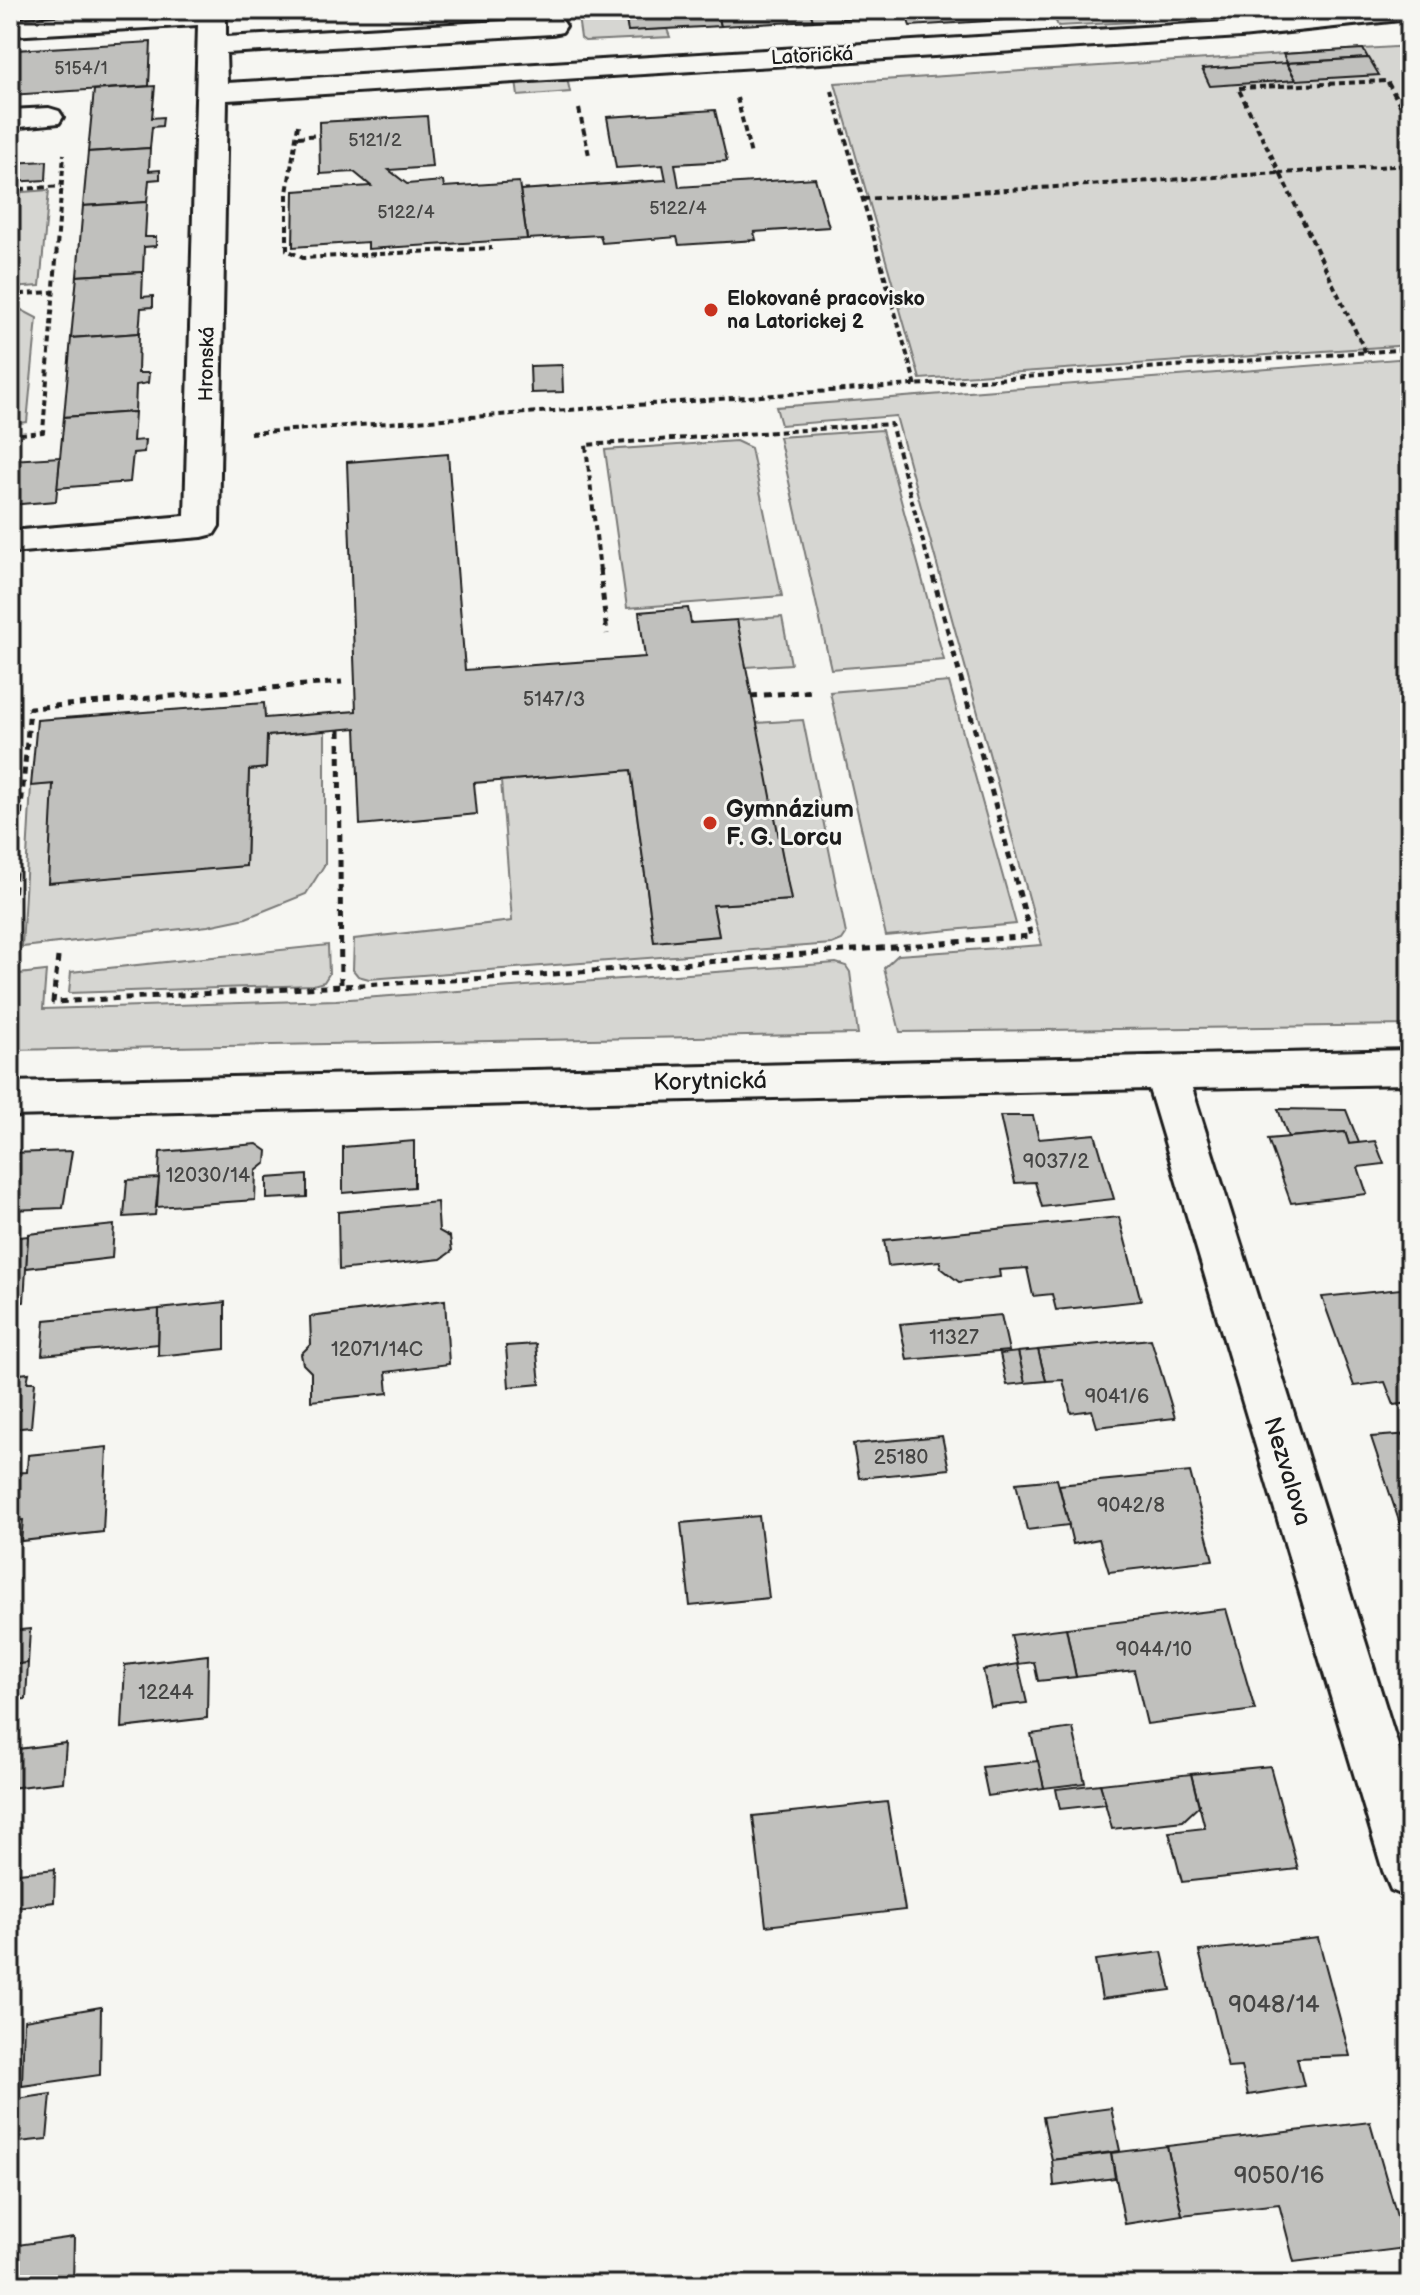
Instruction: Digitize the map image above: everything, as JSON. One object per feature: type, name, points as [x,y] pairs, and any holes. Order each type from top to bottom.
[{"type":"street","name":"Latorická","points":[[213,92],[1241,29],[1410,11]]},
{"type":"street","points":[[10,28],[212,13]]},
{"type":"street","name":"Hronská","points":[[10,542],[202,526],[213,92],[212,13]]},
{"type":"street","points":[[212,46],[551,18],[559,69]]},
{"type":"street","points":[[10,119],[49,117]]},
{"type":"street","name":"Korytnická","points":[[10,1099],[1410,1067]]},
{"type":"street","name":"Nezvalova","points":[[1165,1071],[1410,1871]]},
{"type":"path","points":[[829,80],[916,386]]},
{"type":"path","points":[[1366,353],[1238,88],[1387,81],[1410,123]]},
{"type":"path","points":[[735,89],[751,155]]},
{"type":"path","points":[[577,98],[589,155]]},
{"type":"path","points":[[297,117],[298,137],[287,193],[287,250],[303,258],[492,248]]},
{"type":"path","points":[[298,137],[319,135]]},
{"type":"path","points":[[10,435],[43,432],[65,143]]},
{"type":"path","points":[[863,199],[1410,165]]},
{"type":"path","points":[[10,190],[61,186]]},
{"type":"path","points":[[10,295],[52,292]]},
{"type":"path","points":[[250,433],[1410,349]]},
{"type":"path","points":[[58,957],[53,1002],[341,990],[865,952],[1031,936],[891,424],[586,445],[607,634]]},
{"type":"path","points":[[10,931],[30,708],[342,682]]},
{"type":"path","points":[[751,696],[814,691]]},
{"type":"path","points":[[339,730],[341,990]]},
{"type":"shaded area","points":[[577,10],[624,10],[628,31],[667,29],[670,37],[585,41],[581,38]]},
{"type":"shaded area","points":[[1129,12],[1133,22],[1058,26],[1054,17]]},
{"type":"shaded area","points":[[1410,46],[1410,345],[920,379],[835,83]]},
{"type":"shaded area","points":[[567,78],[570,92],[518,96],[516,81]]},
{"type":"shaded area","points":[[49,190],[40,286],[10,288],[10,193]]},
{"type":"shaded area","points":[[10,304],[37,318],[27,422],[10,424]]},
{"type":"shaded area","points":[[1410,358],[1410,1025],[900,1032],[884,968],[898,955],[1042,945],[896,416],[781,425],[776,407]]},
{"type":"shaded area","points":[[882,430],[944,660],[831,669],[779,437]]},
{"type":"shaded area","points":[[736,441],[751,448],[782,596],[627,608],[605,450]]},
{"type":"shaded area","points":[[782,617],[791,664],[746,667],[737,620]]},
{"type":"shaded area","points":[[949,682],[1016,924],[886,936],[830,692]]},
{"type":"shaded area","points":[[803,720],[846,934],[842,940],[832,944],[369,979],[358,976],[353,970],[354,939],[512,921],[501,781],[631,770],[654,942],[719,936],[713,905],[791,900],[756,723]]},
{"type":"shaded area","points":[[325,731],[325,864],[306,894],[246,918],[208,926],[22,947],[31,786],[53,784],[246,866],[249,770],[266,768],[267,736]]},
{"type":"shaded area","points":[[328,945],[329,974],[324,982],[313,985],[69,993],[71,972]]},
{"type":"shaded area","points":[[836,963],[846,966],[850,972],[858,1034],[10,1050],[10,975],[46,971],[43,1009],[336,1000]]},
{"type":"building","points":[[258,10],[355,10],[258,16]]},
{"type":"building","points":[[624,10],[717,10],[721,26],[628,31]]},
{"type":"building","points":[[717,10],[810,10],[813,21],[721,26]]},
{"type":"building","points":[[810,10],[904,10],[906,15],[813,21]]},
{"type":"building","points":[[904,10],[998,10],[1002,20],[910,26]]},
{"type":"building","points":[[998,10],[1089,10],[1092,15],[1002,20]]},
{"type":"building","points":[[1089,10],[1168,10],[1092,15]]},
{"type":"building","points":[[151,42],[149,86],[10,95],[15,50]]},
{"type":"building","points":[[1363,49],[1368,58],[1287,63],[1283,54]]},
{"type":"building","points":[[1369,58],[1379,75],[1296,80],[1287,63]]},
{"type":"building","points":[[1286,63],[1296,80],[1210,86],[1202,69]]},
{"type":"building","points":[[155,86],[152,118],[163,117],[162,126],[152,127],[150,148],[88,152],[94,90]]},
{"type":"building","points":[[715,110],[727,161],[675,164],[679,187],[815,178],[829,227],[754,232],[756,240],[679,245],[677,237],[602,243],[600,235],[527,239],[520,190],[666,180],[663,165],[616,168],[607,117]]},
{"type":"building","points":[[427,116],[432,167],[389,170],[407,184],[443,181],[444,187],[519,182],[527,239],[368,249],[368,242],[293,247],[294,191],[371,186],[354,172],[320,174],[319,122]]},
{"type":"building","points":[[150,148],[149,171],[160,170],[160,179],[149,180],[147,202],[83,206],[88,152]]},
{"type":"building","points":[[47,161],[46,180],[10,182],[10,163]]},
{"type":"building","points":[[147,202],[145,237],[156,237],[156,246],[144,247],[143,272],[77,276],[83,206]]},
{"type":"building","points":[[143,272],[142,297],[153,296],[153,307],[141,308],[139,333],[71,338],[77,276]]},
{"type":"building","points":[[139,333],[138,373],[149,373],[148,383],[136,385],[135,412],[64,417],[71,338]]},
{"type":"building","points":[[562,365],[563,392],[531,393],[530,366]]},
{"type":"building","points":[[135,412],[133,441],[145,440],[144,452],[133,453],[130,482],[57,488],[64,417]]},
{"type":"building","points":[[10,454],[11,460],[60,457],[56,501],[10,505]]},
{"type":"building","points":[[448,454],[465,670],[645,657],[639,612],[688,608],[691,623],[737,620],[791,900],[713,905],[719,936],[654,942],[631,770],[474,783],[477,814],[360,825],[356,728],[267,736],[266,768],[249,770],[246,866],[48,883],[53,784],[31,786],[37,720],[264,703],[265,718],[356,711],[347,462]]},
{"type":"building","points":[[1278,1109],[1346,1110],[1359,1143],[1349,1144],[1345,1132],[1288,1137]]},
{"type":"building","points":[[1000,1116],[1033,1116],[1039,1139],[1095,1134],[1114,1199],[1042,1207],[1035,1182],[1015,1183]]},
{"type":"building","points":[[1345,1132],[1349,1144],[1375,1141],[1384,1164],[1358,1167],[1367,1194],[1291,1203],[1268,1139]]},
{"type":"building","points":[[414,1141],[414,1187],[343,1193],[343,1147]]},
{"type":"building","points":[[257,1144],[267,1151],[266,1163],[256,1171],[255,1200],[157,1207],[160,1152]]},
{"type":"building","points":[[72,1151],[63,1208],[10,1210],[10,1153]]},
{"type":"building","points":[[307,1175],[307,1197],[267,1199],[267,1178]]},
{"type":"building","points":[[159,1178],[155,1215],[124,1217],[127,1180]]},
{"type":"building","points":[[437,1202],[439,1231],[450,1237],[452,1251],[441,1259],[339,1270],[338,1212]]},
{"type":"building","points":[[1119,1217],[1141,1301],[1056,1310],[1052,1294],[1033,1296],[1027,1268],[999,1270],[1000,1277],[959,1282],[941,1268],[940,1261],[888,1266],[884,1240]]},
{"type":"building","points":[[114,1225],[112,1258],[26,1268],[28,1234]]},
{"type":"building","points":[[28,1236],[24,1302],[10,1304],[10,1238]]},
{"type":"building","points":[[1410,1288],[1410,1403],[1394,1405],[1385,1382],[1354,1386],[1322,1297]]},
{"type":"building","points":[[445,1300],[449,1364],[386,1372],[388,1393],[311,1401],[311,1372],[303,1364],[301,1354],[311,1344],[310,1317]]},
{"type":"building","points":[[225,1302],[225,1349],[158,1356],[159,1309]]},
{"type":"building","points":[[159,1309],[158,1344],[42,1355],[45,1320]]},
{"type":"building","points":[[1001,1315],[1009,1351],[907,1360],[900,1324]]},
{"type":"building","points":[[1151,1339],[1175,1418],[1097,1427],[1092,1410],[1071,1413],[1063,1380],[1046,1381],[1038,1350]]},
{"type":"building","points":[[536,1344],[540,1384],[509,1387],[506,1346]]},
{"type":"building","points":[[1038,1350],[1046,1381],[1025,1383],[1018,1352]]},
{"type":"building","points":[[1018,1352],[1025,1383],[1007,1385],[1000,1354]]},
{"type":"building","points":[[29,1373],[27,1382],[35,1382],[31,1427],[10,1429],[10,1375]]},
{"type":"building","points":[[1410,1434],[1410,1523],[1400,1524],[1371,1437]]},
{"type":"building","points":[[942,1436],[949,1469],[859,1478],[853,1444]]},
{"type":"building","points":[[107,1447],[103,1532],[21,1541],[23,1520],[10,1521],[10,1473],[27,1472],[28,1455]]},
{"type":"building","points":[[1190,1472],[1213,1560],[1109,1572],[1099,1539],[1073,1544],[1059,1485]]},
{"type":"building","points":[[1057,1479],[1069,1525],[1027,1530],[1016,1483]]},
{"type":"building","points":[[759,1516],[769,1598],[690,1606],[681,1523]]},
{"type":"building","points":[[1226,1609],[1255,1710],[1147,1724],[1134,1670],[1076,1677],[1066,1628]]},
{"type":"building","points":[[1066,1628],[1076,1677],[1038,1681],[1034,1662],[1018,1664],[1011,1635]]},
{"type":"building","points":[[30,1629],[28,1663],[10,1665],[10,1631]]},
{"type":"building","points":[[208,1655],[207,1718],[122,1728],[125,1665]]},
{"type":"building","points":[[28,1663],[26,1699],[10,1700],[10,1665]]},
{"type":"building","points":[[1018,1664],[1027,1703],[991,1707],[983,1670]]},
{"type":"building","points":[[1073,1728],[1085,1783],[1044,1788],[1031,1734]]},
{"type":"building","points":[[66,1743],[63,1782],[10,1788],[10,1750]]},
{"type":"building","points":[[1038,1761],[1044,1788],[988,1796],[982,1767]]},
{"type":"building","points":[[1270,1766],[1298,1869],[1182,1882],[1169,1832],[1205,1828],[1191,1774]]},
{"type":"building","points":[[1191,1774],[1199,1806],[1183,1821],[1112,1829],[1100,1784]]},
{"type":"building","points":[[1100,1784],[1106,1804],[1060,1809],[1056,1789]]},
{"type":"building","points":[[887,1802],[905,1910],[766,1926],[753,1816]]},
{"type":"building","points":[[55,1869],[54,1902],[10,1908],[10,1874]]},
{"type":"building","points":[[1318,1938],[1350,2056],[1297,2058],[1304,2086],[1248,2095],[1241,2067],[1228,2068],[1199,1951]]},
{"type":"building","points":[[1162,1952],[1171,1990],[1102,1999],[1095,1960]]},
{"type":"building","points":[[101,2007],[100,2075],[22,2086],[24,2020]]},
{"type":"building","points":[[51,2094],[47,2139],[10,2143],[10,2100]]},
{"type":"building","points":[[1111,2108],[1120,2151],[1052,2160],[1043,2117]]},
{"type":"building","points":[[1370,2122],[1406,2248],[1294,2262],[1279,2204],[1182,2215],[1167,2146]]},
{"type":"building","points":[[1167,2146],[1182,2215],[1125,2224],[1111,2153]]},
{"type":"building","points":[[1111,2153],[1115,2178],[1054,2186],[1052,2160]]},
{"type":"building","points":[[74,2237],[73,2285],[10,2285],[10,2246]]},
{"type":"place","name":"Elokované pracovisko na Latorickej 2","points":[[711,310]]},
{"type":"place","name":"Gymnázium F. G. Lorcu","points":[[710,823]]}]
